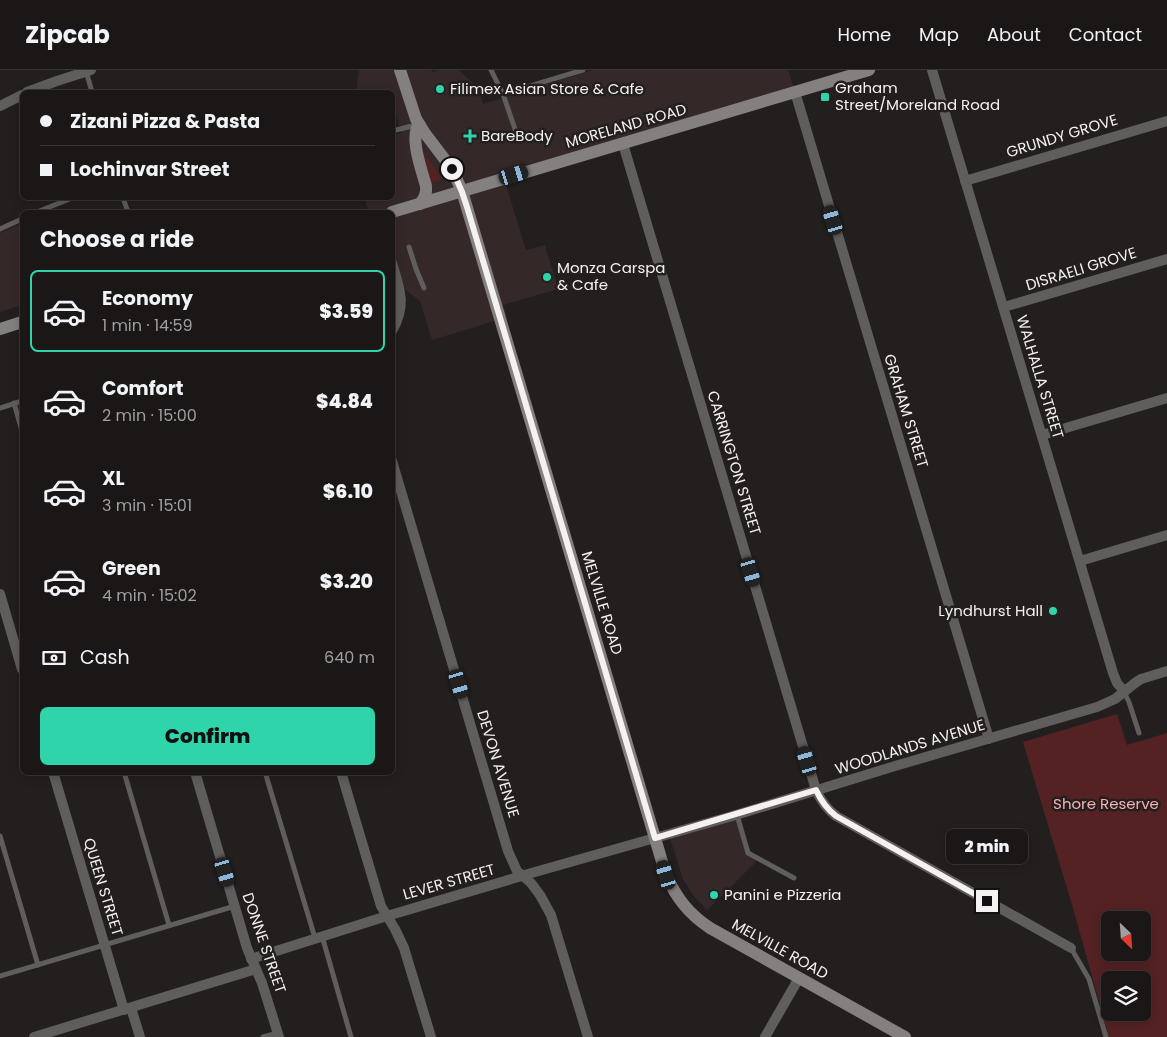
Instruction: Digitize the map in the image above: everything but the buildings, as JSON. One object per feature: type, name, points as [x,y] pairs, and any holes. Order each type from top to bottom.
[{"type":"main road","name":"MELVILLE ROAD","points":[[400,70],[419,124],[452,169],[462,192],[655,838],[670,882],[689,911],[710,928],[905,1037]]},
{"type":"main road","name":"MORELAND ROAD","points":[[395,211],[869,70]]},
{"type":"main road","points":[[419,124],[416,128],[416,150],[427,190],[420,204]]},
{"type":"main road","points":[[0,329],[20,323]]},
{"type":"street","points":[[32,90],[87,70]]},
{"type":"street","name":"WALHALLA STREET","points":[[932,70],[1113,673],[1117,683],[1124,691]]},
{"type":"street","name":"GRAHAM STREET","points":[[794,92],[990,738]]},
{"type":"street","points":[[0,106],[20,96]]},
{"type":"street","name":"GRUNDY GROVE","points":[[965,181],[1167,121]]},
{"type":"street","name":"CARRINGTON STREET","points":[[623,144],[820,799],[836,816],[1071,948]]},
{"type":"street","name":"DISRAELI GROVE","points":[[1004,308],[1167,259]]},
{"type":"street","points":[[395,272],[400,288],[402,305],[395,325]]},
{"type":"street","points":[[1042,435],[1167,398]]},
{"type":"street","name":"DEVON AVENUE","points":[[395,470],[508,851],[517,871],[540,895],[551,915],[588,1037]]},
{"type":"street","points":[[1080,561],[1167,535]]},
{"type":"street","points":[[0,594],[20,663]]},
{"type":"street","name":"WOODLANDS AVENUE","points":[[655,838],[1098,707],[1115,699],[1141,679],[1167,671]]},
{"type":"street","name":"QUEEN STREET","points":[[54,775],[104,945],[127,1009],[140,1037]]},
{"type":"street","name":"DONNE STREET","points":[[196,775],[251,959],[262,983],[278,1035]]},
{"type":"street","points":[[342,775],[381,906],[404,948],[430,1037]]},
{"type":"street","name":"LEVER STREET","points":[[251,959],[387,916],[655,838]]},
{"type":"street","points":[[34,1037],[256,969]]},
{"type":"street","points":[[765,1037],[799,978]]},
{"type":"lane","points":[[87,70],[92,90]]},
{"type":"lane","points":[[491,70],[503,94],[516,132]]},
{"type":"lane","points":[[503,94],[583,70]]},
{"type":"lane","points":[[395,130],[419,124]]},
{"type":"lane","points":[[42,210],[67,200]]},
{"type":"lane","points":[[0,228],[20,220]]},
{"type":"lane","points":[[408,247],[424,288]]},
{"type":"lane","points":[[0,408],[20,402]]},
{"type":"lane","points":[[14,403],[20,424]]},
{"type":"lane","points":[[1124,691],[1130,702],[1139,733]]},
{"type":"lane","points":[[125,775],[169,925]]},
{"type":"lane","points":[[267,775],[351,1037]]},
{"type":"lane","points":[[736,815],[748,853],[794,878]]},
{"type":"lane","points":[[0,836],[38,964]]},
{"type":"lane","points":[[0,976],[235,906]]},
{"type":"lane","points":[[1071,948],[1089,979],[1106,1037]]},
{"type":"lane","points":[[263,1037],[278,1035]]},
{"type":"shaded area","points":[[359,70],[431,70],[432,72],[459,70],[479,89],[483,104],[593,70],[788,70],[794,89],[503,176],[526,250],[545,245],[558,289],[503,305],[507,317],[432,340],[420,301],[396,283],[395,210],[368,210],[365,200],[395,200],[395,134],[401,133],[395,112],[395,90],[356,90]]},
{"type":"shaded area","points":[[20,224],[20,306],[0,312],[0,233]]},
{"type":"shaded area","points":[[738,810],[750,851],[760,858],[707,910],[693,895],[683,879],[668,832]]},
{"type":"green space","points":[[422,150],[438,173],[440,180],[429,183]]},
{"type":"green space","name":"Shore Reserve","points":[[1117,714],[1127,745],[1167,733],[1167,1037],[1109,1037],[1105,1021],[1151,1021],[1151,971],[1101,971],[1101,1008],[1023,742]]},
{"type":"tram line","points":[[403,70],[420,123],[449,159],[465,190],[662,851],[676,887],[690,907],[712,926],[910,1037]]},
{"type":"place","name":"Filimex Asian Store & Cafe","points":[[440,89]]},
{"type":"place","name":"Graham Street/Moreland Road","points":[[825,97]]},
{"type":"place","name":"BareBody","points":[[470,136]]},
{"type":"place","name":"Monza Carspa & Cafe","points":[[547,277]]},
{"type":"place","name":"Lyndhurst Hall","points":[[1053,611]]},
{"type":"place","name":"Panini e Pizzeria","points":[[714,895]]},
{"type":"route","points":[[452,169],[467,207],[655,838],[816,790],[825,806],[836,816],[987,901]]}]
